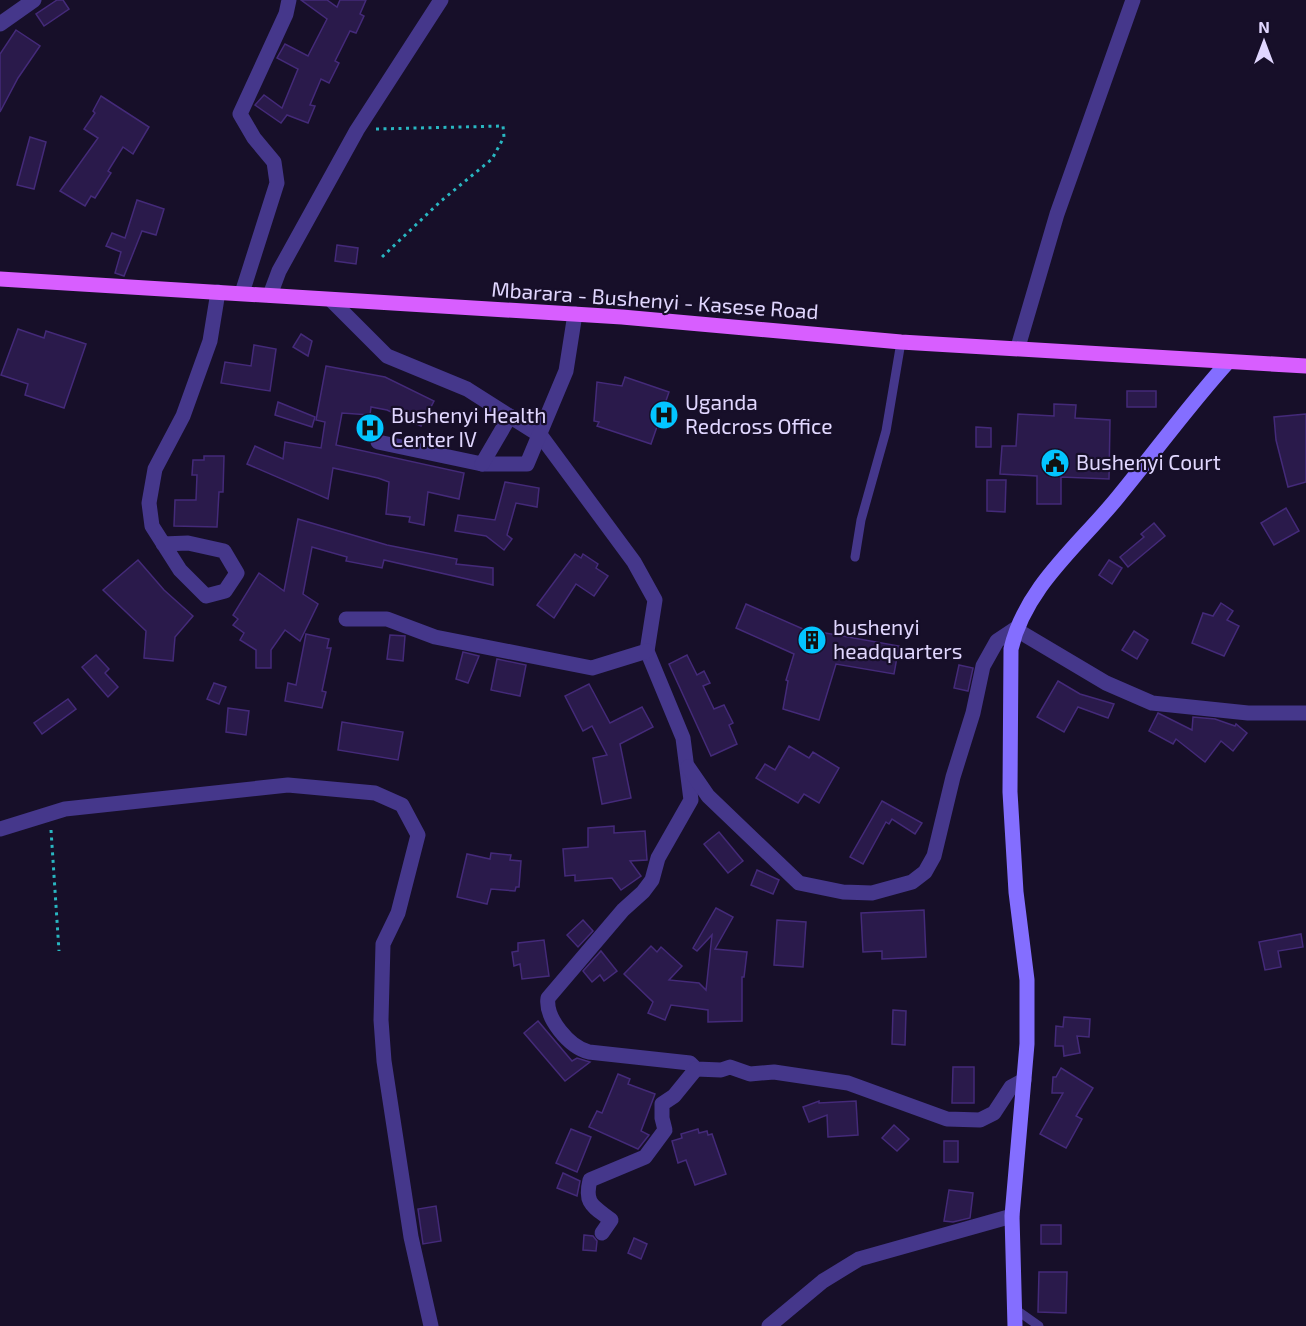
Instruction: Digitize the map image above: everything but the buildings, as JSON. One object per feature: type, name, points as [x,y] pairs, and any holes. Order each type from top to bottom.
[{"type":"main road","name":"Mbarara - Bushenyi - Kasese Road","points":[[0,279],[575,314],[901,342],[1018,347],[1306,366]]},
{"type":"main road","points":[[1015,1326],[1012,1216],[1024,1080],[1027,980],[1016,892],[1010,792],[1010,667],[1016,629],[1033,598],[1063,558],[1117,499],[1200,393],[1228,362]]},
{"type":"street","points":[[0,24],[34,0]]},
{"type":"street","points":[[242,293],[277,183],[274,162],[254,138],[240,114],[289,0]]},
{"type":"street","points":[[270,295],[279,271],[357,130],[441,0]]},
{"type":"street","points":[[1018,347],[1057,214],[1133,0]]},
{"type":"street","points":[[163,544],[189,543],[224,551],[237,573],[225,591],[206,596],[180,570],[163,544],[152,526],[150,503],[155,469],[183,416],[206,352],[218,292]]},
{"type":"street","points":[[331,300],[387,356],[467,389],[541,436],[634,561],[655,600],[646,651],[683,738],[690,800],[658,858],[652,880],[554,988],[548,998],[546,1008],[570,1041],[580,1050],[690,1063],[696,1068],[721,1070],[730,1067],[750,1074],[774,1072],[848,1083],[947,1119],[980,1120],[994,1113],[1011,1087],[1024,1080]]},
{"type":"street","points":[[378,442],[482,464],[527,464],[541,436],[566,371],[575,314]]},
{"type":"street","points":[[482,464],[510,416]]},
{"type":"street","points":[[346,619],[387,619],[435,637],[592,668],[646,651]]},
{"type":"street","points":[[686,764],[708,796],[799,884],[843,892],[872,893],[912,882],[925,872],[934,856],[952,777],[973,713],[983,666],[989,650],[997,641],[1016,629],[1106,684],[1152,703],[1248,713],[1306,713]]},
{"type":"street","points":[[0,829],[64,809],[288,785],[375,793],[402,806],[418,835],[398,913],[382,944],[381,1020],[384,1061],[411,1237],[431,1326]]},
{"type":"street","points":[[602,1233],[611,1220],[591,1205],[587,1194],[590,1180],[645,1157],[665,1130],[662,1104],[674,1096],[696,1068]]},
{"type":"street","points":[[769,1326],[823,1281],[859,1259],[1012,1216]]},
{"type":"lane","points":[[855,557],[861,520],[886,431],[901,342]]},
{"type":"lane","points":[[1015,1309],[1039,1326]]},
{"type":"path","points":[[357,130],[503,126],[504,138],[492,159],[441,201],[382,257]]},
{"type":"path","points":[[39,817],[51,831],[59,951]]},
{"type":"place","name":"Uganda Redcross Office","points":[[664,415]]},
{"type":"place","name":"Bushenyi Health Center IV","points":[[370,428]]},
{"type":"place","name":"Bushenyi Court","points":[[1055,463]]},
{"type":"place","name":"bushenyi headquarters","points":[[812,640]]}]
